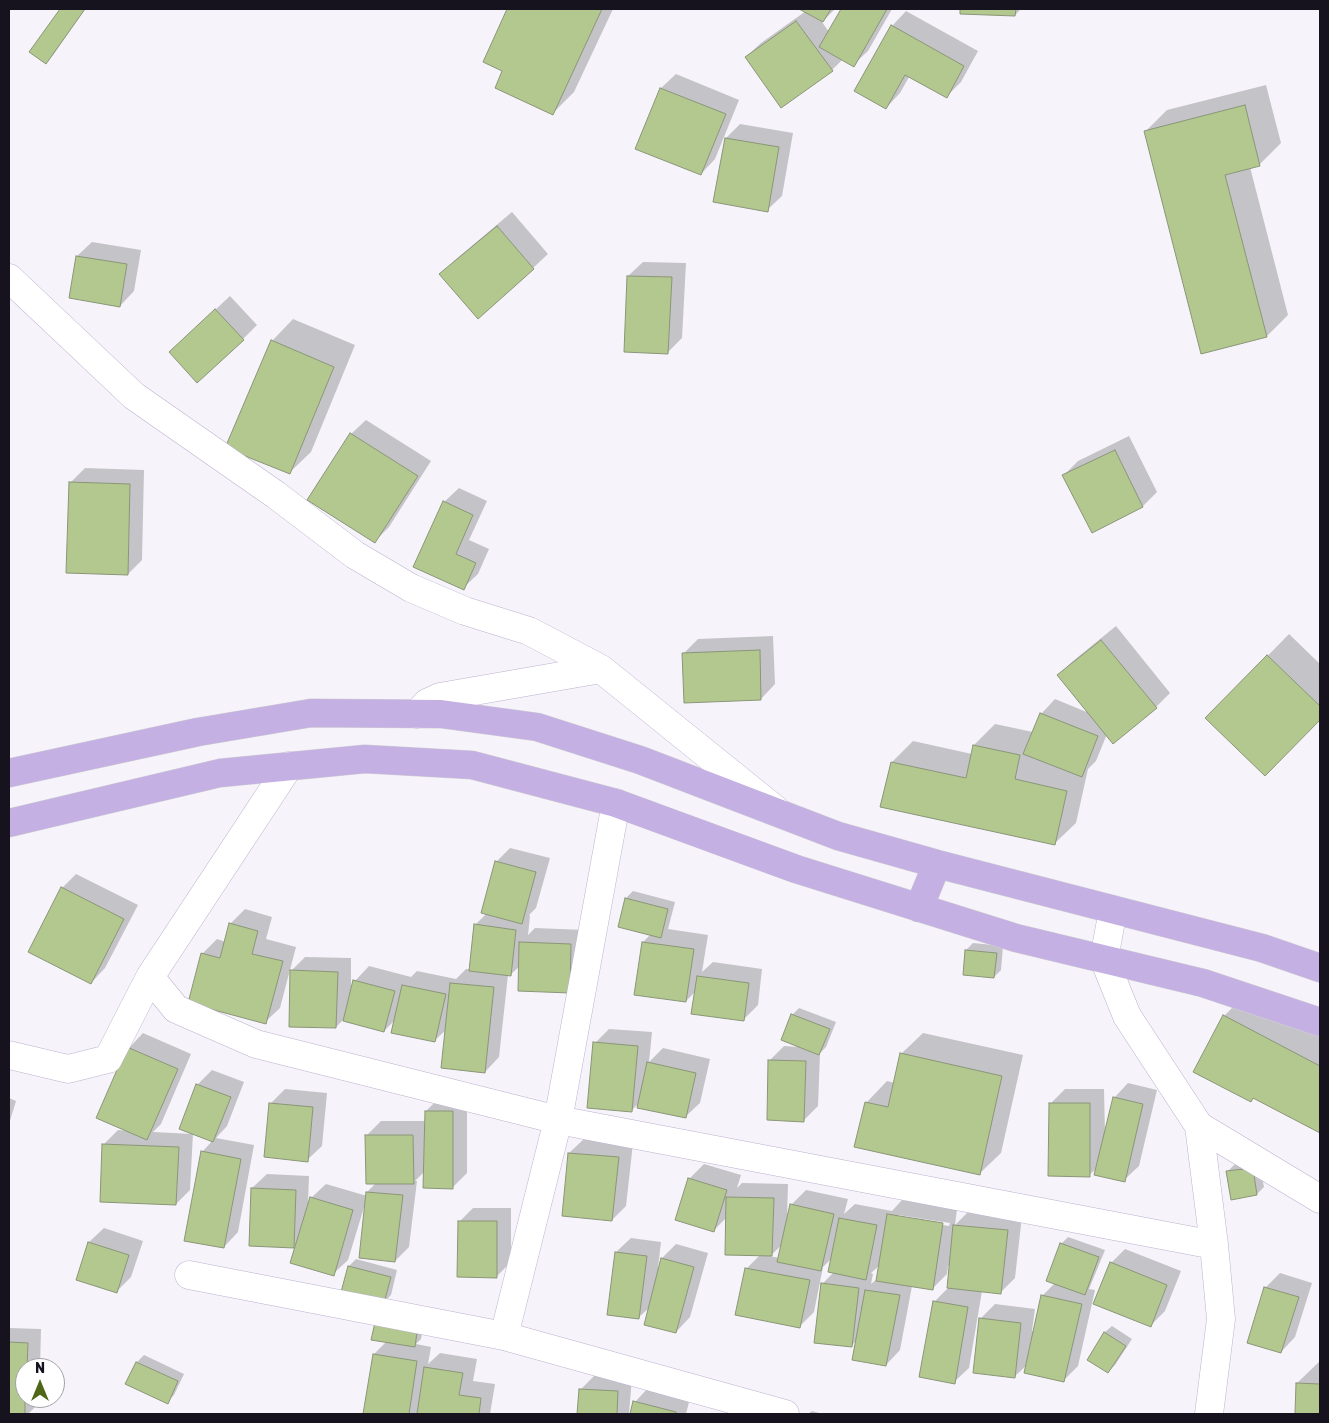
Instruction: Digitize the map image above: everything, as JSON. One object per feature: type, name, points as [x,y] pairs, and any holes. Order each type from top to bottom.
[{"type":"main road","points":[[9,773],[198,732],[311,713],[441,714],[537,727],[640,760],[838,836],[937,864],[1262,948],[1320,968]]},
{"type":"main road","points":[[9,823],[220,773],[365,759],[472,766],[616,803],[796,869],[1016,938],[1203,983],[1320,1022]]},
{"type":"main road","points":[[919,908],[937,864]]},
{"type":"street","points":[[9,278],[134,396],[276,495],[355,555],[411,588],[466,611],[529,630],[601,670],[779,812]]},
{"type":"street","points":[[417,714],[427,702],[440,697],[601,670]]},
{"type":"street","points":[[9,1055],[68,1069],[108,1059],[150,977],[289,766]]},
{"type":"street","points":[[504,1336],[558,1120],[616,803]]},
{"type":"street","points":[[1113,910],[1104,959],[1127,1016],[1199,1126],[1320,1199]]},
{"type":"street","points":[[150,977],[176,1009],[256,1044],[558,1120],[1214,1245]]},
{"type":"street","points":[[1199,1126],[1221,1319],[1209,1414]]},
{"type":"street","points":[[189,1275],[504,1336],[785,1414]]},
{"type":"building","points":[[60,9],[85,9],[46,64],[29,52]]},
{"type":"building","points":[[507,9],[602,9],[553,115],[495,88],[502,71],[483,62]]},
{"type":"building","points":[[799,9],[831,9],[823,22]]},
{"type":"building","points":[[841,9],[887,9],[854,67],[819,47]]},
{"type":"building","points":[[960,9],[1016,9],[1015,16],[960,14]]},
{"type":"building","points":[[796,21],[833,71],[781,108],[745,57]]},
{"type":"building","points":[[891,25],[964,66],[947,98],[905,75],[886,109],[854,91]]},
{"type":"building","points":[[660,88],[726,114],[701,175],[635,149]]},
{"type":"building","points":[[1245,105],[1260,166],[1225,175],[1267,337],[1201,354],[1144,131]]},
{"type":"building","points":[[725,138],[779,147],[768,212],[713,202]]},
{"type":"building","points":[[497,226],[534,269],[478,319],[439,274]]},
{"type":"building","points":[[76,256],[127,264],[120,307],[69,298]]},
{"type":"building","points":[[627,276],[672,277],[668,354],[624,352]]},
{"type":"building","points":[[215,309],[244,340],[197,383],[169,352]]},
{"type":"building","points":[[271,340],[334,367],[290,474],[225,448]]},
{"type":"building","points":[[350,433],[418,476],[375,543],[307,500]]},
{"type":"building","points":[[1115,450],[1143,507],[1092,533],[1062,475]]},
{"type":"building","points":[[69,482],[130,484],[128,575],[66,573]]},
{"type":"building","points":[[443,501],[473,515],[456,554],[476,563],[464,590],[413,567]]},
{"type":"building","points":[[1101,640],[1157,708],[1113,744],[1057,675]]},
{"type":"building","points":[[760,650],[761,700],[684,703],[682,653]]},
{"type":"building","points":[[1267,655],[1320,706],[1320,720],[1265,776],[1205,718]]},
{"type":"building","points":[[1040,713],[1098,736],[1082,777],[1023,754]]},
{"type":"building","points":[[973,745],[1020,755],[1015,779],[1067,791],[1055,845],[880,807],[891,762],[966,778]]},
{"type":"building","points":[[495,861],[536,872],[522,924],[481,913]]},
{"type":"building","points":[[61,887],[124,919],[91,984],[28,952]]},
{"type":"building","points":[[625,898],[668,909],[661,938],[618,927]]},
{"type":"building","points":[[229,923],[258,931],[252,954],[283,961],[266,1024],[188,1003],[201,953],[220,958]]},
{"type":"building","points":[[474,924],[516,930],[511,976],[469,971]]},
{"type":"building","points":[[519,942],[571,944],[570,993],[518,991]]},
{"type":"building","points":[[642,942],[694,949],[686,1002],[634,995]]},
{"type":"building","points":[[965,950],[997,953],[994,978],[963,975]]},
{"type":"building","points":[[290,970],[338,972],[336,1028],[289,1027]]},
{"type":"building","points":[[697,976],[749,983],[744,1021],[691,1014]]},
{"type":"building","points":[[353,980],[395,991],[384,1032],[343,1021]]},
{"type":"building","points":[[450,983],[494,987],[485,1073],[441,1068]]},
{"type":"building","points":[[402,985],[446,994],[435,1042],[391,1033]]},
{"type":"building","points":[[791,1014],[830,1029],[819,1055],[781,1040]]},
{"type":"building","points":[[1223,1015],[1320,1066],[1320,1133],[1253,1098],[1251,1102],[1193,1072]]},
{"type":"building","points":[[593,1042],[638,1046],[632,1112],[587,1108]]},
{"type":"building","points":[[127,1047],[178,1069],[147,1140],[96,1118]]},
{"type":"building","points":[[900,1053],[1002,1076],[980,1175],[854,1147],[865,1102],[888,1107]]},
{"type":"building","points":[[768,1060],[806,1061],[804,1122],[767,1120]]},
{"type":"building","points":[[647,1062],[696,1073],[686,1118],[637,1108]]},
{"type":"building","points":[[196,1084],[231,1097],[213,1142],[179,1129]]},
{"type":"building","points":[[1113,1097],[1143,1104],[1125,1182],[1094,1175]]},
{"type":"building","points":[[269,1103],[313,1107],[308,1162],[264,1157]]},
{"type":"building","points":[[1049,1103],[1090,1103],[1090,1177],[1048,1176]]},
{"type":"building","points":[[425,1111],[453,1111],[453,1189],[423,1188]]},
{"type":"building","points":[[365,1135],[413,1135],[414,1184],[366,1184]]},
{"type":"building","points":[[102,1144],[179,1147],[176,1205],[100,1202]]},
{"type":"building","points":[[201,1151],[241,1159],[224,1248],[184,1241]]},
{"type":"building","points":[[568,1153],[619,1157],[612,1221],[562,1216]]},
{"type":"building","points":[[1253,1168],[1257,1195],[1231,1200],[1226,1171]]},
{"type":"building","points":[[688,1178],[727,1190],[714,1232],[675,1220]]},
{"type":"building","points":[[251,1188],[296,1190],[294,1248],[249,1246]]},
{"type":"building","points":[[366,1192],[403,1195],[395,1262],[359,1258]]},
{"type":"building","points":[[310,1197],[353,1210],[334,1276],[290,1263]]},
{"type":"building","points":[[726,1197],[774,1198],[772,1256],[725,1255]]},
{"type":"building","points":[[790,1204],[834,1214],[821,1271],[777,1262]]},
{"type":"building","points":[[887,1214],[943,1223],[933,1290],[876,1281]]},
{"type":"building","points":[[839,1218],[877,1225],[866,1280],[828,1272]]},
{"type":"building","points":[[458,1221],[497,1221],[497,1278],[457,1277]]},
{"type":"building","points":[[953,1225],[1008,1230],[1001,1294],[947,1288]]},
{"type":"building","points":[[88,1242],[129,1255],[117,1293],[76,1280]]},
{"type":"building","points":[[1060,1243],[1099,1257],[1085,1295],[1046,1281]]},
{"type":"building","points":[[615,1252],[647,1256],[639,1319],[607,1315]]},
{"type":"building","points":[[661,1258],[694,1267],[676,1333],[644,1325]]},
{"type":"building","points":[[1110,1262],[1167,1285],[1151,1327],[1093,1304]]},
{"type":"building","points":[[348,1266],[391,1277],[384,1303],[341,1292]]},
{"type":"building","points":[[745,1268],[810,1280],[800,1328],[735,1315]]},
{"type":"building","points":[[821,1283],[859,1288],[852,1347],[814,1343]]},
{"type":"building","points":[[1264,1287],[1299,1297],[1281,1353],[1247,1343]]},
{"type":"building","points":[[865,1290],[900,1295],[886,1366],[852,1360]]},
{"type":"building","points":[[1041,1295],[1082,1304],[1064,1382],[1024,1373]]},
{"type":"building","points":[[933,1301],[968,1307],[955,1384],[919,1377]]},
{"type":"building","points":[[376,1318],[418,1325],[415,1347],[371,1340]]},
{"type":"building","points":[[979,1318],[1021,1323],[1015,1378],[973,1373]]},
{"type":"building","points":[[1104,1332],[1126,1346],[1108,1373],[1087,1360]]},
{"type":"building","points":[[9,1342],[28,1343],[27,1358],[15,1358],[15,1408],[25,1408],[25,1414],[9,1414]]},
{"type":"building","points":[[373,1354],[417,1361],[409,1414],[363,1414]]},
{"type":"building","points":[[136,1362],[178,1381],[168,1404],[125,1384]]},
{"type":"building","points":[[424,1367],[463,1373],[459,1395],[481,1398],[479,1414],[417,1414]]},
{"type":"building","points":[[1296,1383],[1320,1384],[1320,1414],[1295,1414]]},
{"type":"building","points":[[579,1389],[618,1391],[617,1414],[577,1414]]},
{"type":"building","points":[[633,1401],[676,1412],[676,1414],[630,1414]]}]
